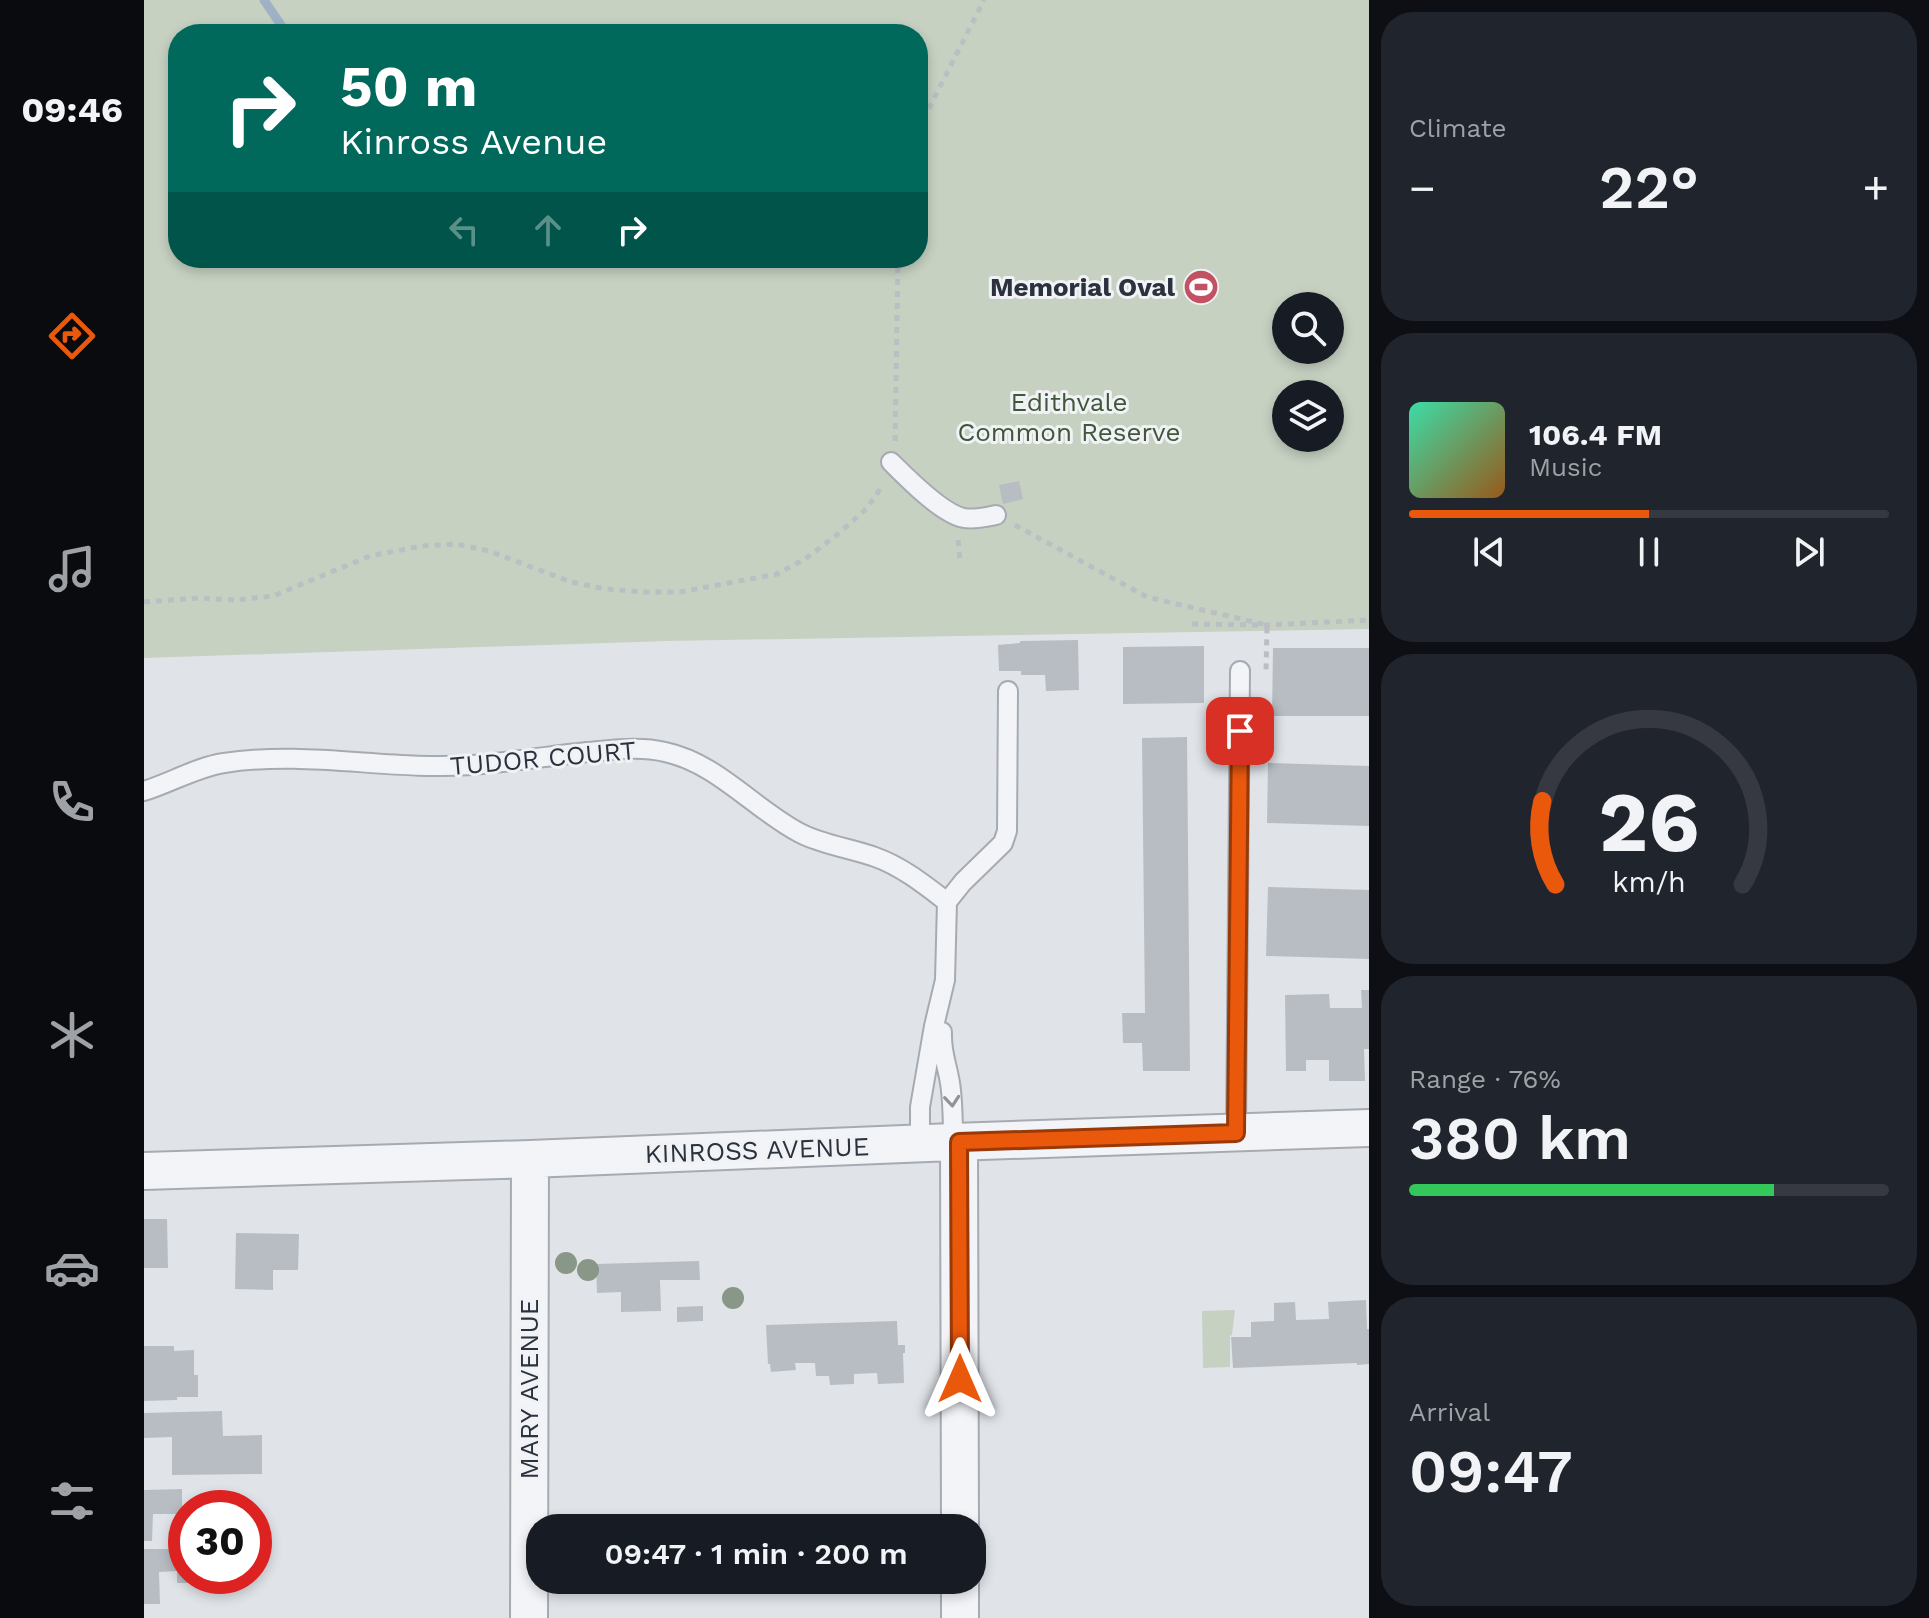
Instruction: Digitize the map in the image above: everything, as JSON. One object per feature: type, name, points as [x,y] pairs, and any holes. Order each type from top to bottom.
[{"type":"street","name":"KINROSS AVENUE","points":[[144,1171],[1369,1128]]},
{"type":"street","points":[[944,1142],[959,1514]]},
{"type":"street","name":"MARY AVENUE","points":[[529,1618],[530,1159]]},
{"type":"street","points":[[960,1594],[960,1618]]},
{"type":"lane","points":[[891,462],[916,487],[955,515],[967,518],[996,515]]},
{"type":"lane","points":[[1236,1133],[1240,671]]},
{"type":"lane","points":[[944,1142],[920,1107],[946,970],[947,902],[999,847],[1006,835],[1008,691]]},
{"type":"lane","name":"TUDOR COURT","points":[[144,791],[213,765],[243,761],[321,759],[430,766],[471,765],[634,748],[657,750],[699,765],[801,833],[892,864],[947,902]]},
{"type":"lane","points":[[940,1005],[942,1048],[952,1103],[944,1142]]},
{"type":"path","points":[[928,110],[984,0]]},
{"type":"path","points":[[144,602],[273,596],[370,556],[422,546],[456,544],[489,551],[571,582],[606,589],[680,592],[777,574],[805,559],[838,534],[867,508],[883,485],[897,432],[898,268]]},
{"type":"path","points":[[996,515],[1147,597],[1267,625]]},
{"type":"path","points":[[1192,624],[1267,625],[1369,620]]},
{"type":"green space","name":"Edithvale Common Reserve","points":[[144,0],[1369,0],[1369,629],[667,641],[144,658]]},
{"type":"green space","points":[[1235,1310],[1230,1336],[1230,1367],[1203,1368],[1202,1311]]},
{"type":"building","points":[[1019,481],[1023,499],[1003,504],[999,485]]},
{"type":"building","points":[[1078,640],[1079,690],[1046,691],[1045,675],[999,671],[998,645],[1020,641]]},
{"type":"building","points":[[1204,646],[1204,703],[1123,704],[1123,647]]},
{"type":"building","points":[[1273,648],[1369,648],[1369,716],[1272,716]]},
{"type":"building","points":[[1187,737],[1190,1071],[1143,1071],[1142,1043],[1123,1043],[1122,1013],[1145,1013],[1142,738]]},
{"type":"building","points":[[1268,763],[1369,766],[1369,826],[1267,823]]},
{"type":"building","points":[[1268,887],[1369,890],[1369,959],[1266,956]]},
{"type":"building","points":[[1361,990],[1369,990],[1369,1049],[1364,1049],[1365,1081],[1329,1081],[1329,1060],[1306,1060],[1306,1071],[1286,1071],[1285,995],[1329,994],[1330,1008],[1362,1008]]},
{"type":"building","points":[[144,1219],[167,1219],[168,1268],[144,1268]]},
{"type":"building","points":[[236,1233],[299,1234],[298,1270],[273,1270],[273,1290],[235,1289]]},
{"type":"building","points":[[699,1261],[700,1280],[660,1280],[661,1311],[621,1312],[621,1292],[597,1293],[596,1264]]},
{"type":"building","points":[[1366,1300],[1369,1364],[1233,1368],[1231,1337],[1251,1337],[1251,1322],[1274,1321],[1274,1303],[1295,1302],[1296,1320],[1329,1319],[1328,1302]]},
{"type":"building","points":[[703,1306],[703,1321],[677,1322],[677,1307]]},
{"type":"building","points":[[897,1321],[898,1345],[905,1345],[904,1383],[878,1384],[877,1373],[854,1374],[854,1384],[830,1385],[829,1376],[816,1376],[815,1363],[795,1363],[796,1370],[771,1372],[768,1364],[766,1325]]},
{"type":"building","points":[[144,1346],[174,1346],[174,1351],[194,1350],[198,1397],[144,1401]]},
{"type":"building","points":[[222,1411],[223,1436],[262,1435],[262,1474],[172,1475],[172,1437],[144,1438],[144,1413]]},
{"type":"building","points":[[182,1489],[168,1490],[168,1514],[153,1514],[152,1541],[144,1541],[144,1490]]},
{"type":"building","points":[[144,1549],[168,1549],[168,1572],[159,1572],[160,1604],[144,1604]]},
{"type":"waterway","points":[[264,0],[280,24]]},
{"type":"place","name":"Memorial Oval","points":[[1201,287]]},
{"type":"route","points":[[960,1379],[959,1142],[1236,1133],[1240,731]]}]
